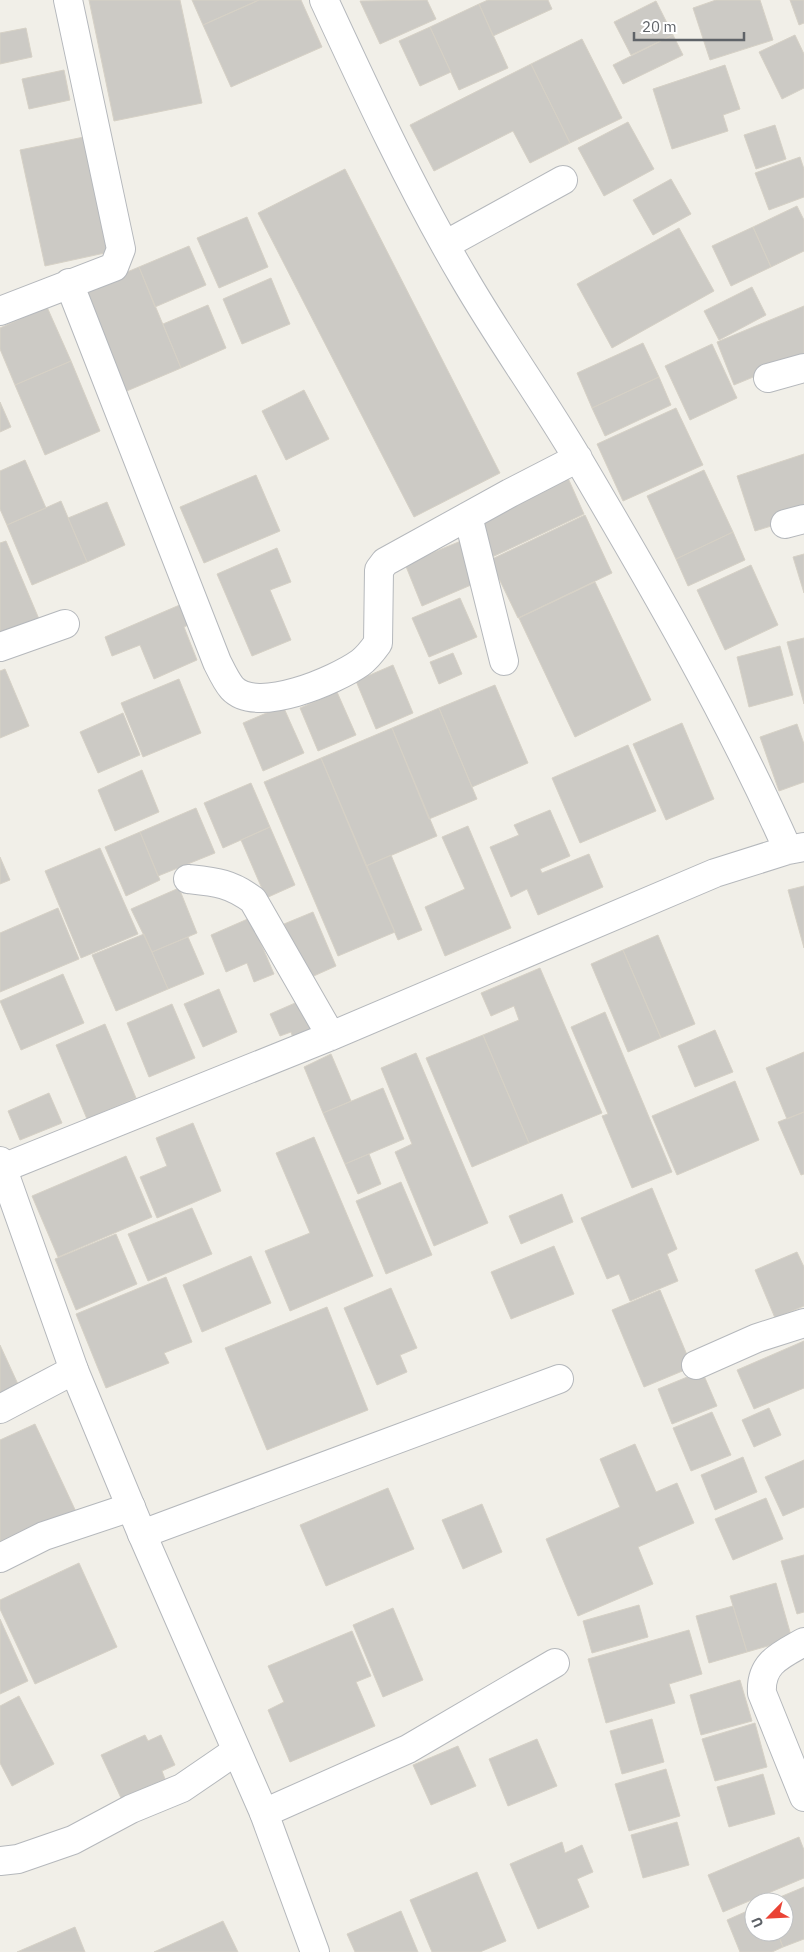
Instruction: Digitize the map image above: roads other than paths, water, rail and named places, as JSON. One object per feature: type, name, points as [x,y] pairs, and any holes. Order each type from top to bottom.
[{"type":"street","points":[[0,311],[114,267],[121,249],[68,0]]},
{"type":"street","points":[[315,1952],[264,1813],[142,1534],[74,1370],[2,1164],[331,1036],[715,872],[796,848],[757,782],[704,682],[578,458],[445,245],[360,78],[324,0]]},
{"type":"street","points":[[445,245],[563,180]]},
{"type":"street","points":[[70,283],[216,662],[233,689],[255,699],[295,694],[340,675],[362,662],[378,643],[378,570],[385,562],[578,458]]},
{"type":"street","points":[[768,378],[804,368]]},
{"type":"street","points":[[468,516],[504,661]]},
{"type":"street","points":[[0,647],[65,624]]},
{"type":"street","points":[[188,879],[224,883],[236,888],[253,900],[331,1036]]},
{"type":"street","points":[[696,1365],[756,1338],[804,1323]]},
{"type":"street","points":[[0,1409],[74,1370]]},
{"type":"street","points":[[142,1534],[559,1379]]},
{"type":"street","points":[[0,1558],[44,1536],[131,1507]]},
{"type":"street","points":[[804,1642],[777,1656],[765,1671],[761,1681],[762,1693],[804,1797]]},
{"type":"street","points":[[264,1813],[408,1749],[555,1663]]},
{"type":"street","points":[[0,1861],[18,1859],[74,1840],[131,1809],[182,1788],[236,1751]]}]
